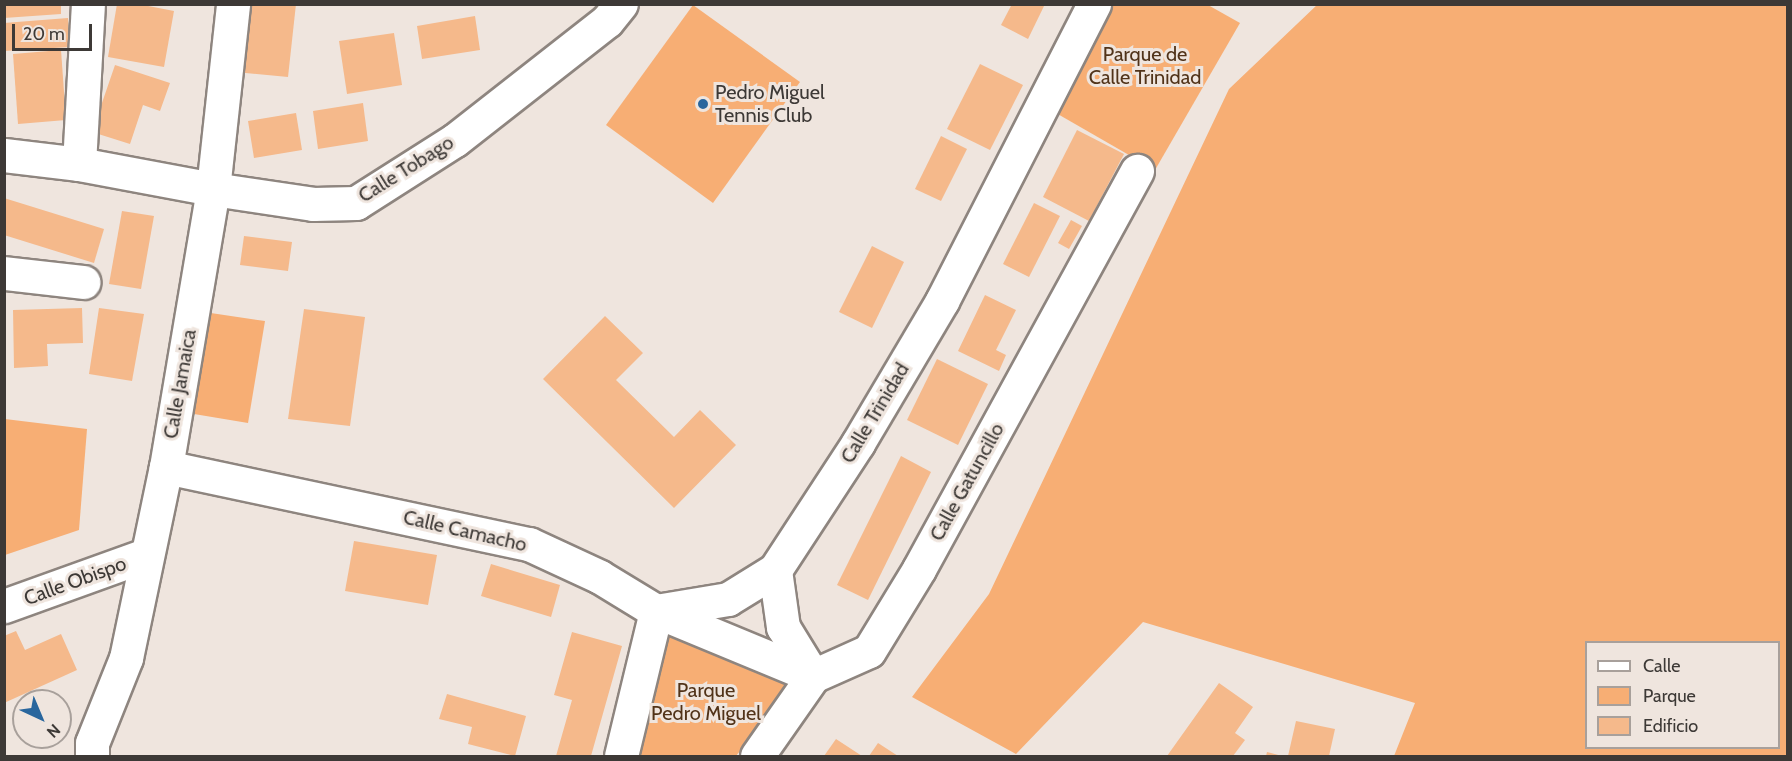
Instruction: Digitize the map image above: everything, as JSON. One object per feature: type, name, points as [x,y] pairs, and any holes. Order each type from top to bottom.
[{"type":"street","points":[[79,164],[88,4]]},
{"type":"street","name":"Calle Jamaica","points":[[92,756],[92,743],[126,658],[166,467],[213,189],[233,4]]},
{"type":"street","name":"Calle Tobago","points":[[4,155],[79,164],[213,189],[313,204],[356,203],[455,140],[607,21],[621,4]]},
{"type":"street","name":"Calle Trinidad","points":[[656,611],[728,598],[776,570],[858,443],[942,301],[1094,4]]},
{"type":"street","name":"Calle Gatuncillo","points":[[813,676],[869,651],[919,569],[1137,171]]},
{"type":"street","points":[[4,273],[83,282]]},
{"type":"street","name":"Calle Camacho","points":[[166,467],[529,544],[600,577],[656,611],[813,676]]},
{"type":"street","name":"Calle Obispo","points":[[4,606],[146,555]]},
{"type":"street","points":[[757,756],[813,676],[783,627],[776,570]]},
{"type":"street","points":[[621,756],[656,611]]},
{"type":"green space","points":[[1318,4],[1787,5],[1787,756],[1394,756],[1415,703],[1143,622],[1016,754],[912,697],[989,594],[1229,89]]},
{"type":"green space","name":"Pedro Miguel Tennis Club","points":[[693,5],[800,82],[713,203],[606,125]]},
{"type":"green space","name":"Parque de Calle Trinidad","points":[[1110,5],[1208,5],[1240,23],[1155,170],[1049,109]]},
{"type":"green space","points":[[204,312],[265,321],[248,423],[188,413]]},
{"type":"green space","points":[[5,419],[87,429],[79,530],[5,555]]},
{"type":"green space","name":"Parque Pedro Miguel","points":[[671,627],[793,683],[736,756],[634,756]]},
{"type":"building","points":[[4,4],[61,4],[61,14],[4,18]]},
{"type":"building","points":[[117,4],[138,4],[174,11],[164,67],[108,57]]},
{"type":"building","points":[[242,4],[296,4],[288,77],[235,72]]},
{"type":"building","points":[[1012,4],[1045,4],[1028,39],[1001,25]]},
{"type":"building","points":[[475,16],[480,50],[422,59],[417,26]]},
{"type":"building","points":[[68,18],[70,47],[4,51],[4,23]]},
{"type":"building","points":[[394,33],[402,85],[347,94],[339,41]]},
{"type":"building","points":[[61,50],[66,120],[18,124],[13,54]]},
{"type":"building","points":[[980,64],[1023,85],[990,150],[947,129]]},
{"type":"building","points":[[115,65],[170,83],[160,111],[143,105],[130,144],[92,132]]},
{"type":"building","points":[[363,103],[368,141],[318,149],[313,111]]},
{"type":"building","points":[[296,113],[302,150],[254,158],[248,121]]},
{"type":"building","points":[[1077,130],[1124,154],[1089,221],[1043,197]]},
{"type":"building","points":[[941,136],[967,149],[941,201],[915,189]]},
{"type":"building","points":[[4,198],[104,229],[94,263],[4,235]]},
{"type":"building","points":[[1034,203],[1060,216],[1029,277],[1003,264]]},
{"type":"building","points":[[122,211],[154,216],[141,289],[109,284]]},
{"type":"building","points":[[1071,220],[1082,226],[1069,249],[1058,243]]},
{"type":"building","points":[[244,236],[292,242],[288,271],[240,265]]},
{"type":"building","points":[[872,246],[904,262],[872,328],[839,312]]},
{"type":"building","points":[[985,295],[1016,310],[996,350],[1006,355],[999,371],[958,351]]},
{"type":"building","points":[[82,308],[83,343],[47,344],[48,366],[14,368],[13,310]]},
{"type":"building","points":[[99,308],[144,314],[132,381],[89,374]]},
{"type":"building","points":[[304,309],[365,317],[350,426],[288,419]]},
{"type":"building","points":[[605,316],[643,353],[616,380],[674,437],[700,410],[736,445],[674,508],[543,379]]},
{"type":"building","points":[[937,359],[988,384],[958,445],[907,420]]},
{"type":"building","points":[[901,456],[931,472],[868,600],[837,585]]},
{"type":"building","points":[[354,541],[437,555],[428,605],[345,591]]},
{"type":"building","points":[[491,564],[560,585],[551,617],[481,596]]},
{"type":"building","points":[[16,631],[25,650],[61,634],[77,670],[35,689],[12,689],[12,699],[4,703],[4,636]]},
{"type":"building","points":[[572,632],[622,646],[591,756],[556,756],[572,700],[554,695]]},
{"type":"building","points":[[1219,683],[1253,707],[1235,733],[1245,740],[1233,756],[1167,756]]},
{"type":"building","points":[[447,694],[526,716],[515,756],[468,744],[472,727],[439,719]]},
{"type":"building","points":[[1296,721],[1335,729],[1329,756],[1288,756]]},
{"type":"building","points":[[836,739],[862,756],[824,756]]},
{"type":"building","points":[[878,743],[898,756],[869,756]]},
{"type":"building","points":[[1267,752],[1282,756],[1266,756]]},
{"type":"place","name":"Pedro Miguel Tennis Club","points":[[703,104]]}]
